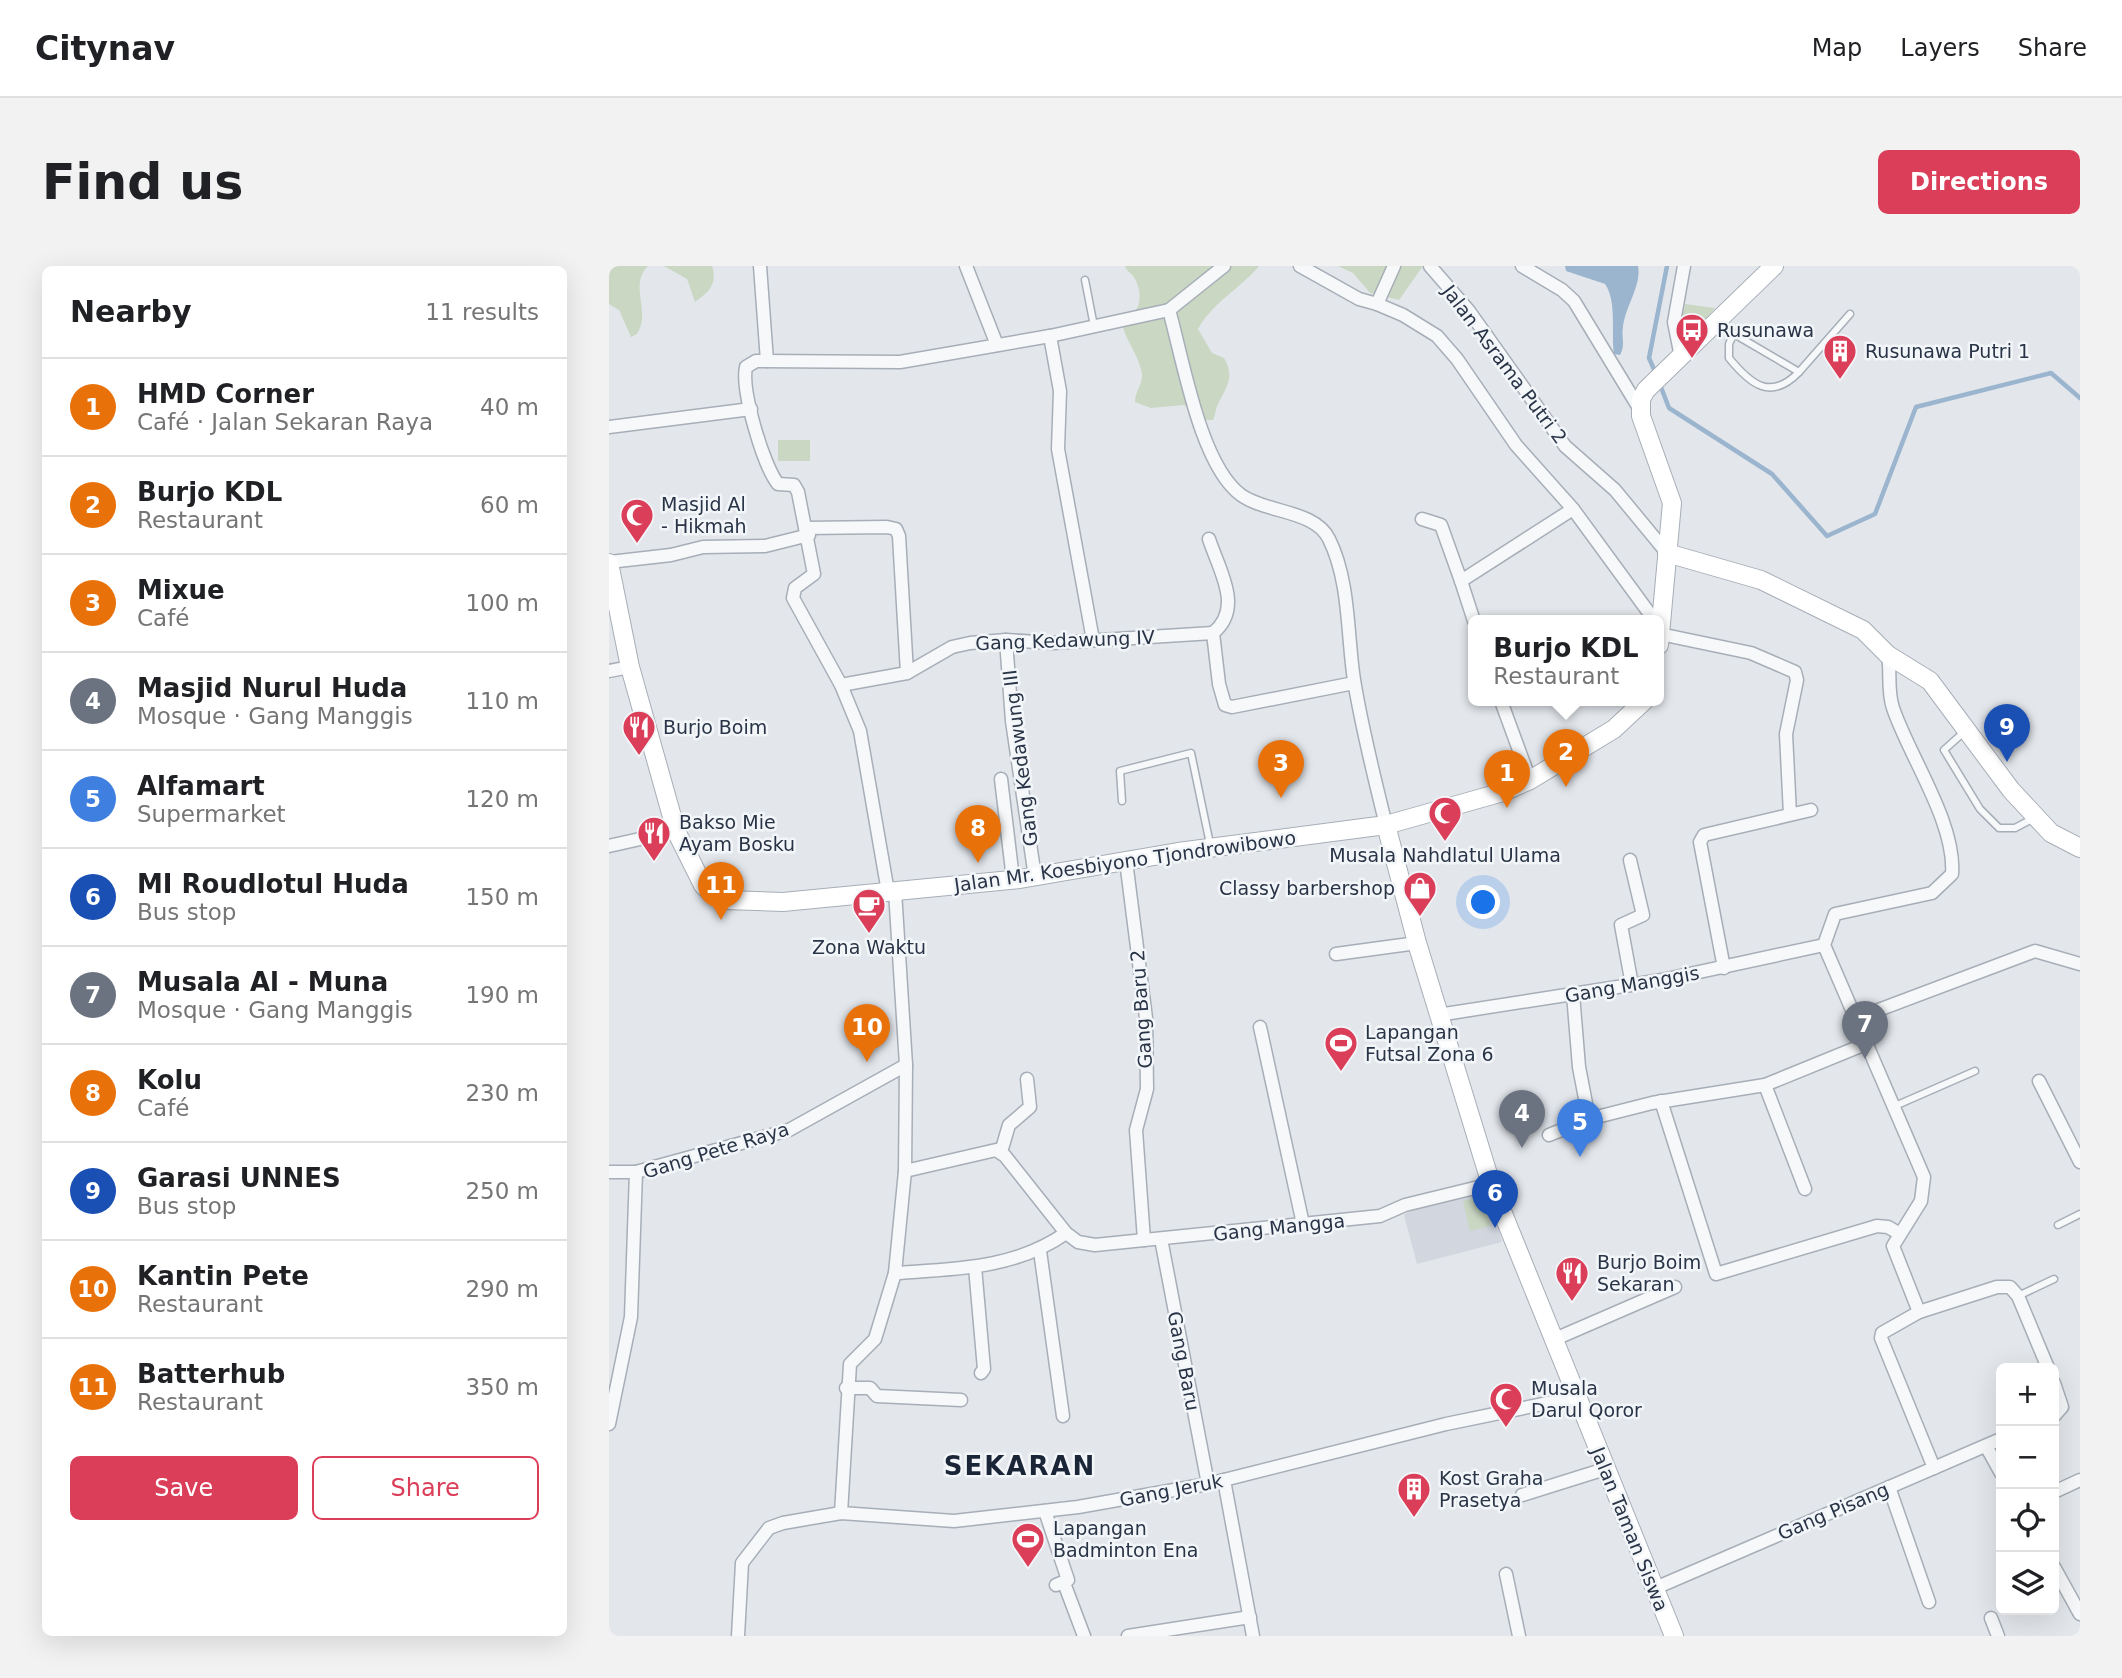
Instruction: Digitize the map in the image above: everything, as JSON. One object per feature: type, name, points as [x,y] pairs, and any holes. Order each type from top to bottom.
[{"type":"main road","points":[[1661,615],[1672,503],[1639,408],[1646,390],[1774,266]]},
{"type":"main road","points":[[1667,553],[1761,580],[1863,631],[1888,655],[1930,681],[2036,817],[2051,833],[2080,848]]},
{"type":"main road","name":"Jalan Mr. Koesbiyono Tjondrowibowo","points":[[609,563],[630,667],[676,831],[703,885],[712,894],[725,900],[783,902],[1035,877],[1211,848],[1386,825],[1503,792],[1530,780],[1614,729],[1639,706]]},
{"type":"main road","name":"Jalan Taman Siswa","points":[[1386,825],[1438,1015],[1491,1184],[1674,1636]]},
{"type":"street","points":[[760,266],[767,361]]},
{"type":"street","points":[[966,266],[997,345]]},
{"type":"street","points":[[841,1513],[846,1388],[852,1360],[875,1339],[895,1273],[905,1171],[906,1065],[892,891],[865,747],[841,685],[795,604],[793,593],[814,574],[807,531],[798,489],[794,485],[778,484],[764,461],[751,409],[747,367],[756,361],[899,362],[1050,336],[1169,310],[1224,266]]},
{"type":"street","points":[[1300,266],[1359,299],[1403,316],[1437,336],[1457,359],[1516,445],[1573,509],[1648,615]]},
{"type":"street","points":[[1377,304],[1394,266]]},
{"type":"street","name":"Jalan Asrama Putri 2","points":[[1430,266],[1469,311],[1565,446],[1615,490],[1667,553]]},
{"type":"street","points":[[1522,266],[1562,290],[1574,301],[1639,408]]},
{"type":"street","points":[[1675,363],[1674,322],[1684,266]]},
{"type":"street","points":[[1169,310],[1208,450],[1226,480],[1242,496],[1302,517],[1323,530],[1329,539],[1342,589],[1354,683],[1386,825]]},
{"type":"street","points":[[1050,336],[1061,391],[1058,449],[1093,640]]},
{"type":"street","points":[[609,427],[751,409]]},
{"type":"street","points":[[1461,581],[1573,509]]},
{"type":"street","points":[[1422,519],[1441,525],[1472,615]]},
{"type":"street","points":[[609,563],[671,555],[703,547],[765,546],[807,531],[887,527],[896,529],[899,537],[907,673]]},
{"type":"street","points":[[1209,539],[1230,603],[1228,618],[1213,633],[1219,684],[1226,705],[1232,707],[1354,683]]},
{"type":"street","points":[[1664,631],[1751,653],[1795,672],[1797,680],[1786,734],[1790,814]]},
{"type":"street","name":"Gang Kedawung IV","points":[[841,685],[907,673],[952,647],[1006,640],[1053,643],[1213,633]]},
{"type":"street","name":"Gang Kedawung III","points":[[1006,640],[1012,721],[1035,877]]},
{"type":"street","points":[[1888,655],[1892,706],[1934,800],[1953,860],[1952,874],[1932,892],[1835,914],[1824,945],[1924,1177],[1921,1201],[1893,1246],[1893,1253],[1919,1312]]},
{"type":"street","points":[[609,671],[630,667]]},
{"type":"street","points":[[1503,706],[1530,780]]},
{"type":"street","points":[[1001,779],[1013,879]]},
{"type":"street","points":[[1724,968],[1700,842],[1704,835],[1811,810]]},
{"type":"street","points":[[609,846],[676,831]]},
{"type":"street","points":[[1630,860],[1643,915],[1621,925],[1632,985]]},
{"type":"street","name":"Gang Baru 2","points":[[1126,861],[1146,1018],[1147,1089],[1136,1130],[1144,1240]]},
{"type":"street","points":[[1336,954],[1417,943]]},
{"type":"street","name":"Gang Manggis","points":[[1438,1015],[1632,985],[1724,968],[1824,945]]},
{"type":"street","points":[[1857,1018],[2035,951],[2080,964]]},
{"type":"street","points":[[1573,994],[1579,1067],[1589,1119]]},
{"type":"street","points":[[1260,1027],[1303,1224]]},
{"type":"street","points":[[1549,1135],[1589,1119],[1661,1101],[1765,1085],[1868,1043]]},
{"type":"street","name":"Gang Pete Raya","points":[[609,1424],[631,1317],[636,1172],[789,1129],[906,1065]]},
{"type":"street","points":[[1001,1152],[1009,1125],[1030,1107],[1027,1079]]},
{"type":"street","points":[[2039,1081],[2080,1162]]},
{"type":"street","points":[[1765,1085],[1805,1189]]},
{"type":"street","points":[[1661,1101],[1716,1274],[1877,1226],[1888,1227],[1900,1234]]},
{"type":"street","points":[[895,1273],[975,1267],[1040,1251],[1066,1233],[1001,1152],[996,1150],[905,1171]]},
{"type":"street","points":[[609,1172],[636,1172]]},
{"type":"street","name":"Gang Mangga","points":[[1066,1233],[1085,1245],[1380,1216],[1405,1205],[1491,1184]]},
{"type":"street","name":"Gang Baru","points":[[1161,1239],[1207,1484]]},
{"type":"street","points":[[1040,1251],[1063,1416]]},
{"type":"street","points":[[975,1267],[984,1369],[981,1373]]},
{"type":"street","points":[[1555,1339],[1675,1287]]},
{"type":"street","points":[[1934,1468],[1881,1338],[1882,1333],[1919,1312],[1997,1287],[2010,1287],[2018,1296],[2045,1363]]},
{"type":"street","points":[[846,1388],[870,1388],[877,1396],[961,1400]]},
{"type":"street","name":"Gang Jeruk","points":[[738,1636],[742,1563],[764,1532],[783,1523],[841,1513],[954,1521],[1045,1511],[1207,1484],[1446,1424],[1577,1397]]},
{"type":"street","name":"Gang Pisang","points":[[1653,1589],[1996,1441]]},
{"type":"street","points":[[1986,1446],[1996,1464]]},
{"type":"street","points":[[1522,1495],[1605,1469]]},
{"type":"street","points":[[1224,1480],[1253,1636]]},
{"type":"street","points":[[2059,1490],[2080,1480]]},
{"type":"street","points":[[1889,1487],[1929,1602]]},
{"type":"street","points":[[1045,1511],[1067,1580],[1060,1584],[1084,1636]]},
{"type":"street","points":[[1506,1574],[1520,1636]]},
{"type":"street","points":[[2059,1576],[2080,1614]]},
{"type":"street","points":[[1128,1636],[1250,1617]]},
{"type":"street","points":[[1991,1618],[1998,1636]]},
{"type":"lane","points":[[1085,279],[1094,326]]},
{"type":"lane","points":[[1734,333],[1729,358],[1739,371],[1761,386],[1773,389],[1785,387],[1850,314]]},
{"type":"lane","points":[[1716,323],[1799,372]]},
{"type":"lane","points":[[1966,730],[1944,750],[1980,809],[1999,828],[2015,828],[2036,817]]},
{"type":"lane","points":[[1122,801],[1120,771],[1191,753],[1211,848]]},
{"type":"lane","points":[[1895,1106],[1975,1070]]},
{"type":"lane","points":[[2058,1226],[2080,1214]]},
{"type":"lane","points":[[2018,1296],[2053,1279]]},
{"type":"shaded area","points":[[1488,1188],[1502,1242],[1417,1264],[1404,1215],[1424,1203]]},
{"type":"green space","points":[[609,266],[648,266],[642,273],[640,282],[641,326],[637,334],[631,337],[619,310],[609,304]]},
{"type":"green space","points":[[664,266],[712,266],[713,283],[695,302],[687,279]]},
{"type":"green space","points":[[1125,266],[1259,266],[1211,311],[1198,329],[1212,353],[1224,358],[1229,371],[1229,381],[1213,420],[1207,420],[1184,405],[1151,408],[1135,402],[1142,374],[1123,326],[1133,316],[1140,299],[1135,279]]},
{"type":"green space","points":[[1338,266],[1423,266],[1399,300],[1370,293],[1353,273]]},
{"type":"green space","points":[[1685,304],[1715,308],[1686,341],[1679,334]]},
{"type":"green space","points":[[778,440],[810,440],[810,461],[778,461]]},
{"type":"green space","points":[[1484,1196],[1490,1226],[1470,1231],[1463,1201]]},
{"type":"water","points":[[1565,266],[1638,266],[1638,281],[1624,319],[1623,348],[1620,355],[1614,354],[1611,299],[1605,284],[1566,271]]},
{"type":"waterway","points":[[1656,374],[1649,358],[1667,266]]},
{"type":"waterway","points":[[1659,382],[1669,408],[1772,474],[1827,536],[1875,514],[1916,407],[2051,373],[2080,398]]},
{"type":"place","name":"Rusunawa","points":[[1692,360]]},
{"type":"place","name":"Rusunawa Putri 1","points":[[1840,381]]},
{"type":"place","name":"Masjid Al - Hikmah","points":[[637,545]]},
{"type":"place","name":"Burjo Boim","points":[[639,757]]},
{"type":"place","name":"Garasi UNNES","points":[[2007,762]]},
{"type":"place","name":"Burjo KDL","points":[[1566,787]]},
{"type":"place","name":"Mixue","points":[[1281,798]]},
{"type":"place","name":"HMD Corner","points":[[1507,808]]},
{"type":"place","name":"Musala Nahdlatul Ulama","points":[[1445,843]]},
{"type":"place","name":"Bakso Mie Ayam Bosku","points":[[654,863]]},
{"type":"place","name":"Kolu","points":[[978,863]]},
{"type":"place","name":"Classy barbershop","points":[[1420,918]]},
{"type":"place","name":"Batterhub","points":[[721,920]]},
{"type":"place","name":"Zona Waktu","points":[[869,935]]},
{"type":"place","name":"Musala Al - Muna","points":[[1865,1059]]},
{"type":"place","name":"Kantin Pete","points":[[867,1062]]},
{"type":"place","name":"Lapangan Futsal Zona 6","points":[[1341,1073]]},
{"type":"place","name":"Masjid Nurul Huda","points":[[1522,1148]]},
{"type":"place","name":"Alfamart","points":[[1580,1157]]},
{"type":"place","name":"MI Roudlotul Huda","points":[[1495,1228]]},
{"type":"place","name":"Burjo Boim Sekaran","points":[[1572,1303]]},
{"type":"place","name":"Musala Darul Qoror","points":[[1506,1429]]},
{"type":"place","name":"Kost Graha Prasetya","points":[[1414,1519]]},
{"type":"place","name":"Lapangan Badminton Ena","points":[[1028,1569]]},
{"type":"district","name":"SEKARAN","points":[[1020,1466]]}]
